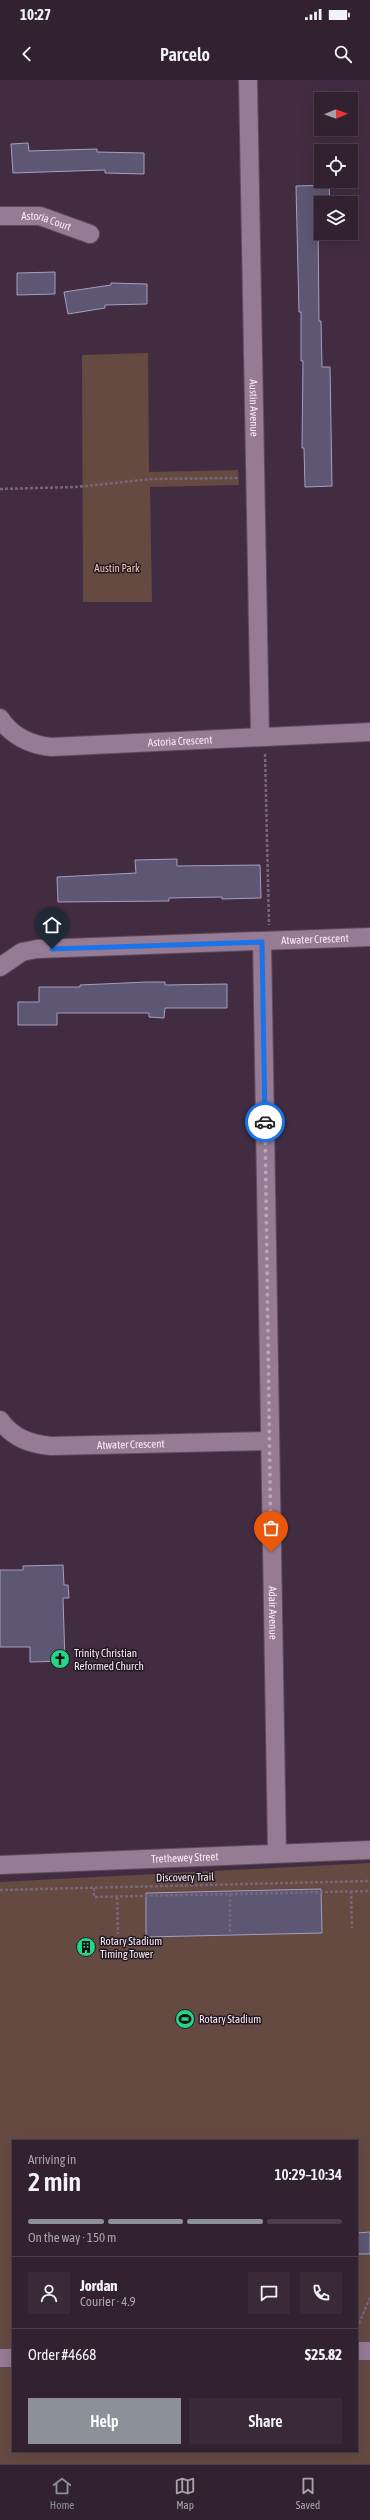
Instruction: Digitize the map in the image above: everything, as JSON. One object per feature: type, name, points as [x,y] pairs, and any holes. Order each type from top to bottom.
[{"type":"street","name":"Austin Avenue","points":[[248,80],[254,478],[263,736]]},
{"type":"street","name":"Astoria Court","points":[[0,216],[40,216],[90,234]]},
{"type":"street","name":"Astoria Crescent","points":[[0,718],[11,730],[25,741],[51,747],[370,732]]},
{"type":"street","name":"Atwater Crescent","points":[[0,967],[22,952],[37,949],[370,936]]},
{"type":"street","name":"Adair Avenue","points":[[266,941],[269,1442],[277,1852]]},
{"type":"street","name":"Atwater Crescent","points":[[0,1420],[16,1436],[34,1444],[51,1446],[269,1442]]},
{"type":"street","name":"Trethewey Street","points":[[0,1865],[277,1852],[370,1850]]},
{"type":"street","points":[[358,2351],[370,2351]]},
{"type":"street","points":[[0,2358],[12,2358]]},
{"type":"path","points":[[0,489],[75,487],[146,479],[254,478]]},
{"type":"path","points":[[263,736],[266,941]]},
{"type":"path","name":"Discovery Trail","points":[[0,1890],[370,1881]]},
{"type":"path","points":[[94,1887],[94,1897],[370,1891]]},
{"type":"path","points":[[351,1891],[352,1928]]},
{"type":"path","points":[[230,1894],[230,1935]]},
{"type":"path","points":[[117,1896],[118,1934]]},
{"type":"path","points":[[358,2326],[370,2298]]},
{"type":"green space","name":"Austin Park","points":[[148,353],[149,472],[238,470],[239,485],[150,487],[152,602],[83,602],[82,355]]},
{"type":"green space","name":"Rotary Stadium","points":[[370,1863],[370,2464],[0,2464],[0,1882]]},
{"type":"building","points":[[28,143],[29,151],[97,149],[97,152],[144,153],[144,174],[105,173],[105,170],[13,173],[11,144]]},
{"type":"building","points":[[314,185],[314,188],[329,188],[330,196],[314,196],[314,240],[318,240],[319,321],[321,321],[322,367],[330,367],[332,486],[305,487],[304,448],[302,448],[303,361],[301,361],[301,312],[299,312],[296,186]]},
{"type":"building","points":[[55,272],[55,294],[17,295],[17,273]]},
{"type":"building","points":[[111,283],[147,284],[147,304],[105,305],[105,308],[68,314],[64,292],[111,285]]},
{"type":"building","points":[[177,859],[177,866],[260,865],[261,898],[169,898],[169,901],[58,902],[57,877],[136,873],[135,860]]},
{"type":"building","points":[[165,982],[165,985],[227,984],[227,1008],[165,1008],[164,1018],[149,1017],[149,1013],[57,1013],[57,1025],[18,1025],[18,1002],[39,1002],[39,987],[80,987],[80,985]]},
{"type":"building","points":[[63,1565],[64,1585],[68,1585],[69,1598],[63,1598],[65,1661],[30,1662],[30,1647],[0,1647],[0,1570],[23,1570],[23,1566]]},
{"type":"building","points":[[321,1889],[322,1933],[146,1937],[146,1893]]},
{"type":"building","points":[[370,2232],[370,2254],[358,2254],[358,2233]]},
{"type":"way so far","points":[[265,1122],[271,1552]]},
{"type":"place","name":"Trinity Christian Reformed Church","points":[[60,1659]]},
{"type":"place","name":"Rotary Stadium Timing Tower","points":[[86,1947]]},
{"type":"place","name":"Rotary Stadium","points":[[185,2019]]},
{"type":"route","points":[[52,949],[262,942],[265,1122]]}]
